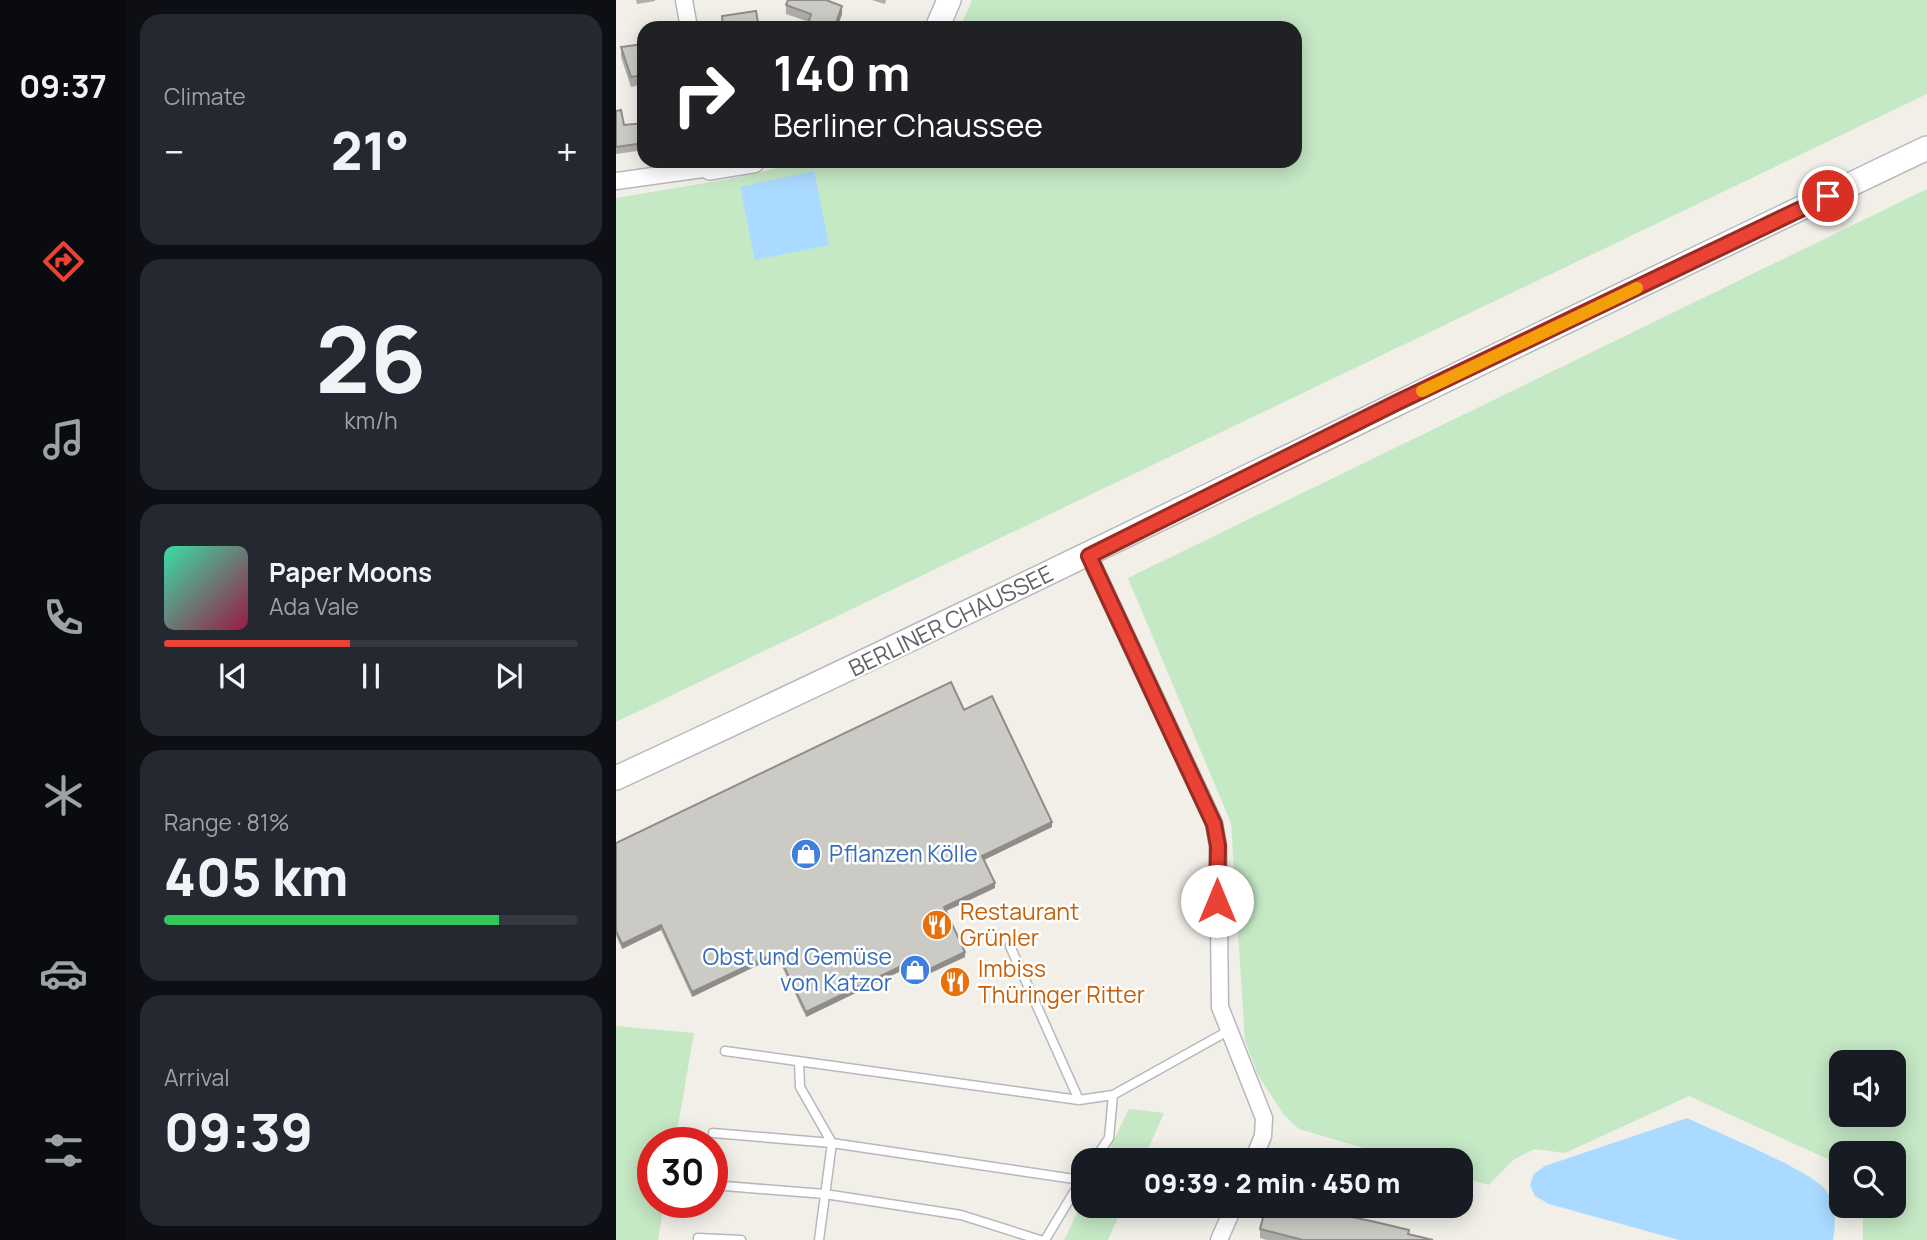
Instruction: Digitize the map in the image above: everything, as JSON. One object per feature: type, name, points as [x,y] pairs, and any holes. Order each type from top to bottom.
[{"type":"main road","points":[[940,21],[949,0]]},
{"type":"main road","name":"BERLINER CHAUSSEE","points":[[616,778],[1089,556],[1385,409],[1927,148]]},
{"type":"street","points":[[684,0],[688,21]]},
{"type":"street","points":[[616,181],[692,168]]},
{"type":"street","points":[[1089,556],[1214,824],[1218,846],[1217,983],[1220,1007],[1227,1031],[1262,1107],[1263,1136],[1258,1148]]},
{"type":"street","points":[[1219,1240],[1229,1218]]},
{"type":"lane","points":[[1010,946],[1079,1100]]},
{"type":"lane","points":[[725,1051],[1079,1100],[1112,1096],[1227,1031]]},
{"type":"lane","points":[[799,1061],[800,1087],[832,1143],[818,1240]]},
{"type":"lane","points":[[1102,1148],[1109,1138],[1112,1096]]},
{"type":"lane","points":[[728,1134],[832,1143],[1071,1176]]},
{"type":"lane","points":[[728,1186],[825,1194],[961,1215],[1040,1240]]},
{"type":"lane","points":[[1045,1240],[1071,1196]]},
{"type":"lane","points":[[698,1238],[741,1240]]},
{"type":"green space","points":[[972,0],[1927,0],[1927,94],[616,722],[616,198],[778,168],[1302,168],[1302,21],[963,21]]},
{"type":"green space","points":[[1927,189],[1927,1240],[1863,1240],[1863,1218],[1906,1218],[1906,1141],[1829,1141],[1829,1160],[1689,1096],[1565,1153],[1534,1149],[1513,1160],[1489,1185],[1473,1180],[1473,1148],[1363,1148],[1299,1129],[1284,1115],[1258,1075],[1245,1041],[1231,823],[1128,578]]},
{"type":"green space","points":[[616,1026],[694,1033],[678,1127],[637,1127],[637,1218],[661,1218],[658,1240],[616,1240]]},
{"type":"green space","points":[[1129,1109],[1164,1113],[1148,1148],[1110,1148]]},
{"type":"green space","points":[[1075,1218],[1118,1218],[1108,1240],[1064,1240]]},
{"type":"water","points":[[814,171],[829,245],[755,260],[740,187]]},
{"type":"water","points":[[1687,1118],[1780,1161],[1824,1188],[1829,1196],[1829,1218],[1834,1218],[1833,1240],[1679,1240],[1549,1204],[1535,1196],[1530,1185],[1534,1174],[1545,1166]]},
{"type":"building","points":[[788,0],[826,0],[842,6],[837,21],[809,21],[811,14],[786,5]]},
{"type":"building","points":[[756,11],[758,21],[722,21],[722,16]]},
{"type":"building","points":[[637,45],[637,76],[631,77],[621,47]]},
{"type":"building","points":[[621,110],[624,125],[637,124],[637,144],[616,147],[616,111]]},
{"type":"building","name":"Pflanzen Kölle","points":[[951,682],[964,710],[992,696],[1052,822],[982,856],[995,883],[944,907],[965,952],[909,979],[903,965],[806,1012],[777,952],[692,992],[661,925],[622,944],[616,931],[616,843]]},
{"type":"building","points":[[1263,1218],[1356,1218],[1409,1230],[1408,1234],[1433,1240],[1303,1240],[1260,1229]]},
{"type":"slow traffic","points":[[1422,391],[1637,288]]},
{"type":"place","name":"Pflanzen Kölle","points":[[806,854]]},
{"type":"place","name":"Restaurant Grünler","points":[[937,925]]},
{"type":"place","name":"Obst und Gemüse von Katzor","points":[[915,970]]},
{"type":"place","name":"Imbiss Thüringer Ritter","points":[[955,982]]},
{"type":"route","points":[[1217,901],[1218,846],[1214,824],[1196,780],[1089,556],[1396,403],[1828,196]]}]
